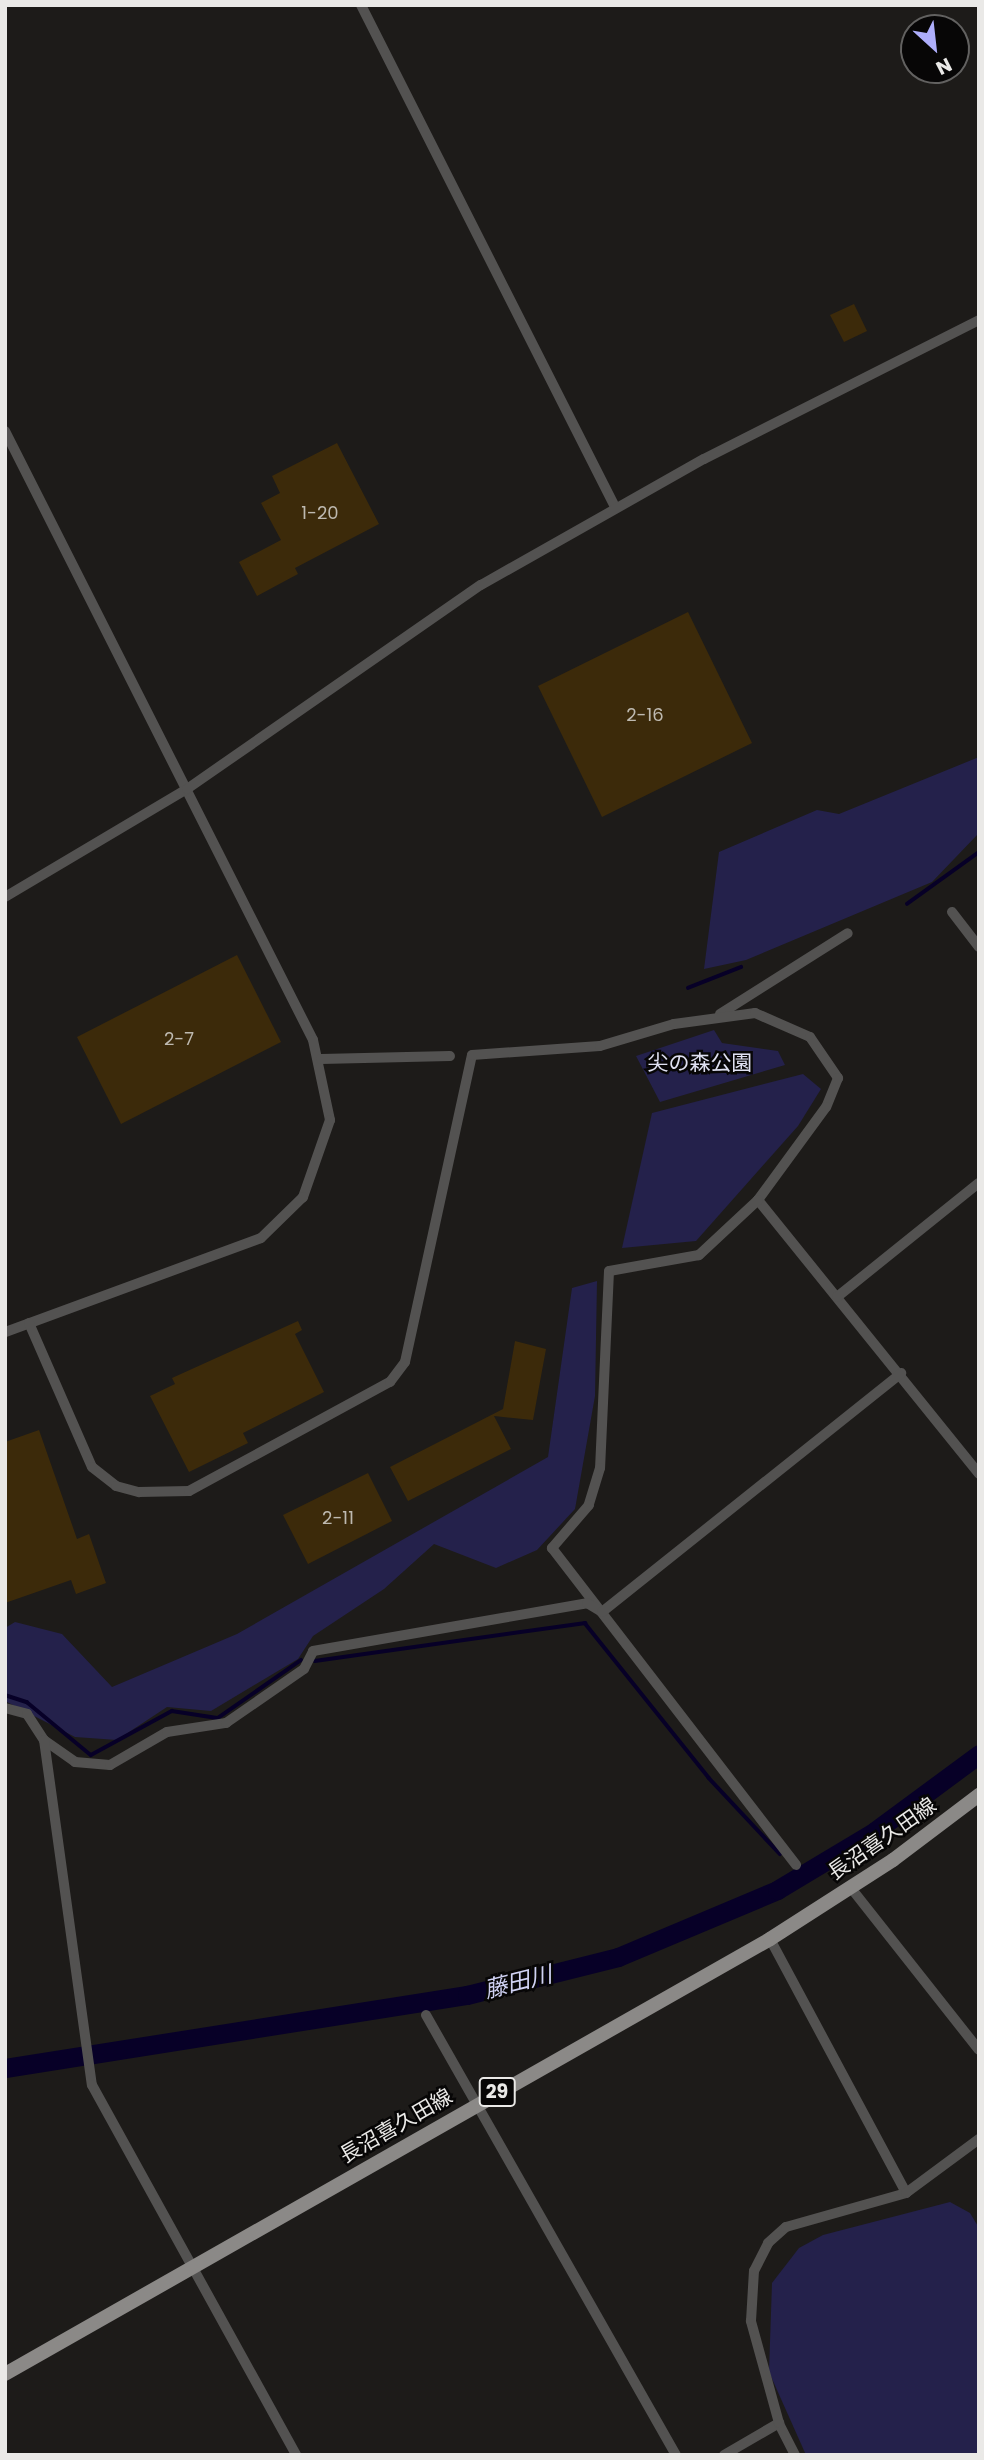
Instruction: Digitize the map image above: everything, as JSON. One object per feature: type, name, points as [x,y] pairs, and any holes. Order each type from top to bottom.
[{"type":"main road","name":"長沼喜久田線","points":[[5,2374],[770,1939],[851,1888],[979,1795]]},
{"type":"street","points":[[361,5],[615,508]]},
{"type":"street","points":[[5,897],[187,789],[441,610],[615,508],[979,320]]},
{"type":"street","points":[[5,431],[321,1059],[330,1120],[325,1147],[303,1197],[284,1219],[234,1252],[5,1332]]},
{"type":"street","points":[[952,912],[979,947]]},
{"type":"street","points":[[718,1016],[848,933]]},
{"type":"street","points":[[29,1323],[92,1466],[116,1486],[139,1492],[188,1491],[390,1382],[405,1362],[472,1055],[600,1046],[718,1016],[755,1013],[784,1023],[826,1051],[838,1078],[826,1107],[758,1200],[717,1244],[699,1255],[609,1271],[600,1468],[589,1505],[552,1548],[796,1865]]},
{"type":"street","points":[[321,1059],[450,1056]]},
{"type":"street","points":[[837,1297],[979,1183]]},
{"type":"street","points":[[758,1200],[901,1373],[979,1474]]},
{"type":"street","points":[[602,1612],[901,1373]]},
{"type":"street","points":[[5,1708],[27,1714],[44,1740],[75,1762],[110,1765],[167,1732],[226,1723],[304,1669],[313,1651],[587,1602],[602,1612]]},
{"type":"street","points":[[44,1740],[92,2085],[296,2455]]},
{"type":"street","points":[[851,1888],[979,2050]]},
{"type":"street","points":[[770,1939],[906,2193]]},
{"type":"street","points":[[426,2015],[676,2455]]},
{"type":"street","points":[[795,2455],[779,2423],[751,2321],[750,2291],[762,2254],[786,2227],[906,2193],[979,2139]]},
{"type":"street","points":[[724,2455],[779,2423]]},
{"type":"green space","points":[[979,757],[979,833],[932,882],[746,960],[704,969],[719,852],[817,810],[839,814]]},
{"type":"green space","name":"尖の森公園","points":[[714,1030],[722,1043],[778,1051],[785,1065],[660,1102],[636,1056]]},
{"type":"green space","points":[[803,1074],[821,1089],[798,1126],[696,1241],[622,1248],[652,1113]]},
{"type":"green space","points":[[597,1281],[595,1396],[575,1509],[537,1550],[496,1568],[434,1544],[384,1589],[313,1636],[298,1659],[211,1711],[167,1707],[117,1740],[75,1737],[5,1701],[5,1628],[15,1622],[62,1634],[112,1687],[237,1634],[548,1457],[572,1288]]},
{"type":"green space","points":[[950,2202],[970,2213],[979,2228],[979,2455],[806,2455],[769,2372],[772,2283],[799,2248],[823,2235]]},
{"type":"building","points":[[854,304],[867,331],[844,342],[830,315]]},
{"type":"building","points":[[337,443],[379,524],[295,568],[298,574],[257,596],[239,562],[281,540],[261,503],[280,493],[272,476]]},
{"type":"building","points":[[688,612],[752,743],[602,817],[538,686]]},
{"type":"building","points":[[237,955],[281,1042],[121,1124],[77,1037]]},
{"type":"building","points":[[298,1321],[302,1330],[295,1334],[324,1392],[243,1433],[248,1443],[189,1472],[150,1396],[175,1384],[172,1378]]},
{"type":"building","points":[[515,1341],[546,1349],[533,1420],[494,1416],[511,1449],[408,1501],[390,1467],[503,1409]]},
{"type":"building","points":[[39,1430],[77,1539],[89,1534],[106,1583],[76,1594],[71,1580],[5,1603],[5,1442]]},
{"type":"building","points":[[368,1473],[392,1521],[308,1564],[283,1515]]},
{"type":"waterway","points":[[907,904],[979,852]]},
{"type":"waterway","points":[[688,988],[741,967]]},
{"type":"waterway","points":[[315,1661],[585,1623],[709,1778],[780,1854]]},
{"type":"waterway","points":[[5,1695],[27,1702],[91,1755],[172,1711],[218,1718],[301,1660]]},
{"type":"waterway","name":"藤田川","points":[[5,2068],[467,1995],[618,1957],[777,1890],[875,1831],[979,1754]]}]
